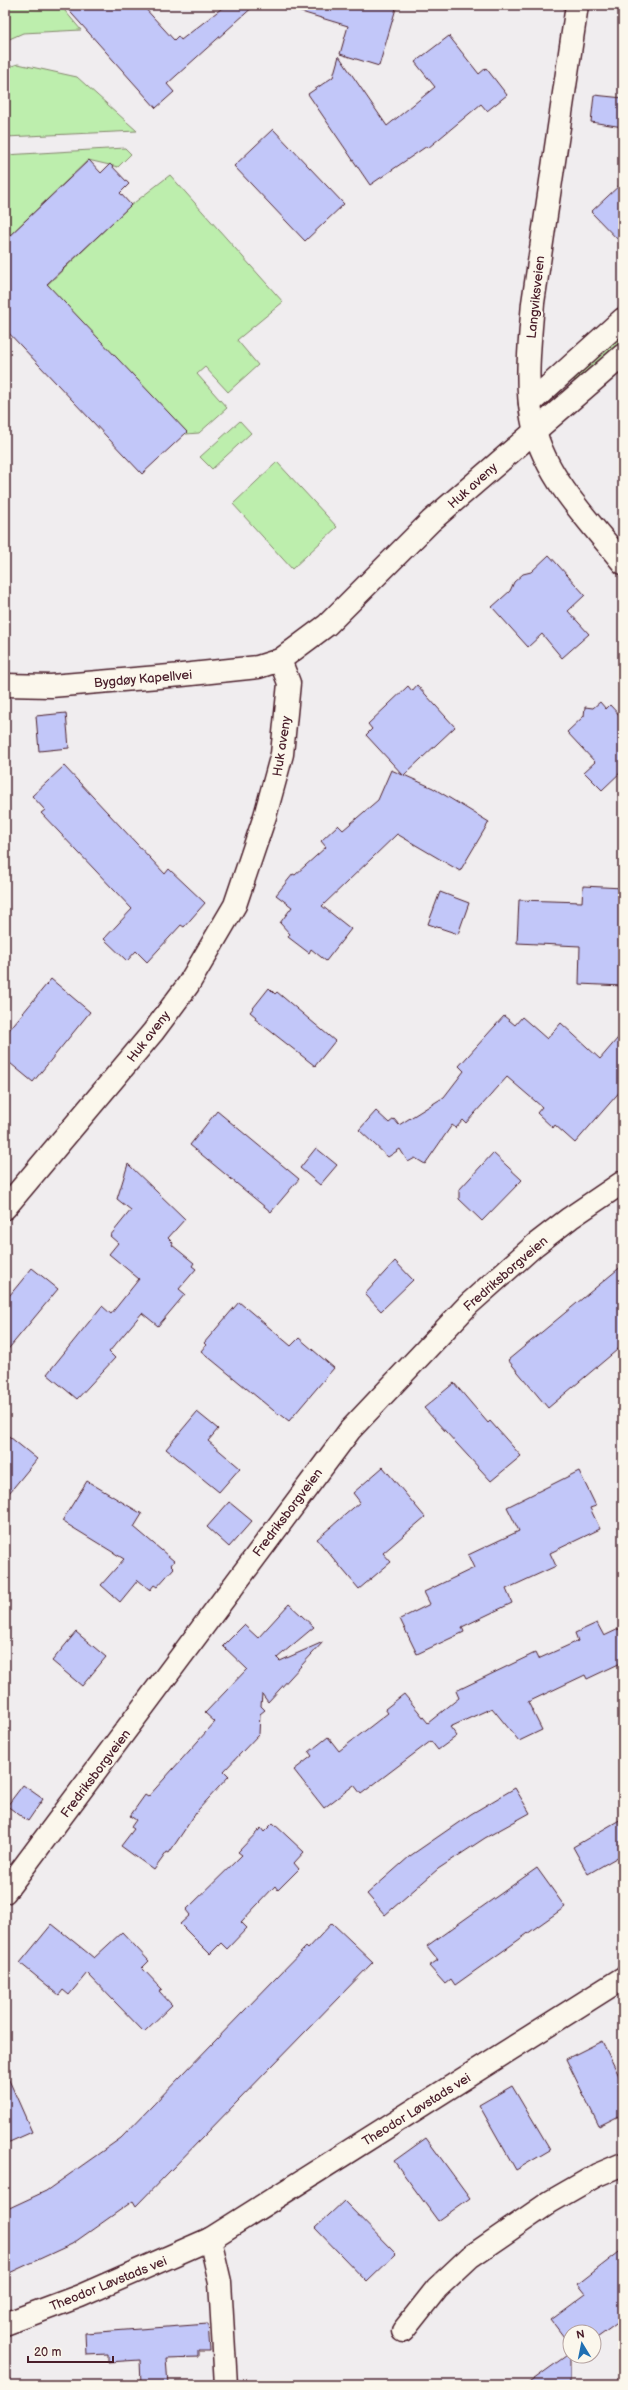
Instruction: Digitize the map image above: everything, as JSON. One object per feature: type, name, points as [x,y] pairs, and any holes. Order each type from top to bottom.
[{"type":"street","name":"Langviksveien","points":[[577,5],[533,303],[529,352],[530,403],[535,431],[546,461],[555,475],[623,563]]},
{"type":"street","points":[[530,403],[623,319]]},
{"type":"street","name":"Huk aveny","points":[[5,1208],[153,1032],[188,984],[235,905],[265,816],[282,754],[289,683],[280,660],[327,625],[431,521],[623,355]]},
{"type":"street","name":"Bygdøy Kapellvei","points":[[5,684],[51,686],[258,667],[280,660]]},
{"type":"street","name":"Fredriksborgveien","points":[[5,1892],[350,1430],[469,1304],[535,1245],[570,1218],[623,1182]]},
{"type":"street","name":"Theodor Løvstads vei","points":[[5,2324],[80,2296],[210,2239],[623,1978]]},
{"type":"street","points":[[402,2331],[437,2288],[470,2257],[550,2202],[597,2175],[623,2164]]},
{"type":"street","points":[[210,2239],[220,2282],[226,2385]]},
{"type":"green space","points":[[5,5],[60,5],[81,30],[23,33],[5,41]]},
{"type":"green space","points":[[18,64],[77,77],[137,131],[5,137],[5,68]]},
{"type":"green space","points":[[125,148],[131,154],[118,167],[88,160],[9,236],[5,232],[5,155]]},
{"type":"green space","points":[[170,175],[283,302],[237,340],[258,365],[228,392],[205,367],[197,374],[227,408],[199,433],[186,434],[46,286],[130,206]]},
{"type":"green space","points":[[623,332],[623,343],[581,382],[577,383],[574,381],[575,376]]},
{"type":"green space","points":[[240,421],[251,433],[212,469],[200,457]]},
{"type":"green space","points":[[277,462],[337,527],[292,569],[233,504]]},
{"type":"building","points":[[64,5],[142,5],[174,40],[178,36],[181,40],[226,5],[255,5],[167,84],[174,92],[156,108]]},
{"type":"building","points":[[299,5],[397,5],[379,66],[340,54],[348,26],[298,11]]},
{"type":"building","points":[[449,36],[479,74],[486,68],[507,95],[487,111],[481,104],[428,148],[427,146],[370,185],[308,94],[333,77],[339,56],[387,126],[435,87],[415,62]]},
{"type":"building","points":[[594,95],[623,98],[623,127],[591,122]]},
{"type":"building","points":[[273,129],[344,204],[305,241],[234,166]]},
{"type":"building","points":[[89,160],[101,173],[110,164],[129,184],[120,193],[131,205],[47,284],[187,432],[142,474],[5,329],[5,240]]},
{"type":"building","points":[[623,182],[623,245],[591,212]]},
{"type":"building","points":[[549,555],[585,595],[568,611],[589,634],[562,658],[542,634],[528,647],[492,607],[510,591],[514,582],[523,574],[531,572]]},
{"type":"building","points":[[417,685],[455,727],[404,775],[433,788],[489,822],[460,871],[397,834],[322,906],[351,929],[326,961],[311,949],[309,953],[288,937],[290,934],[280,923],[292,907],[276,895],[293,874],[295,875],[326,847],[321,841],[338,825],[343,830],[378,800],[391,770],[403,775],[366,735],[372,729],[368,724],[408,686],[412,691]]},
{"type":"building","points":[[600,702],[606,709],[610,705],[623,719],[623,770],[602,790],[584,772],[595,762],[567,732],[584,716],[585,707],[593,708]]},
{"type":"building","points":[[66,713],[69,748],[39,751],[36,716]]},
{"type":"building","points":[[64,766],[165,874],[169,869],[205,903],[184,927],[181,925],[147,962],[136,951],[127,961],[104,939],[132,909],[41,813],[45,810],[32,796]]},
{"type":"building","points":[[583,886],[623,888],[623,986],[579,984],[580,946],[517,943],[519,900],[582,902]]},
{"type":"building","points":[[440,892],[469,903],[458,934],[428,924]]},
{"type":"building","points":[[51,979],[90,1012],[33,1082],[5,1059],[5,1035]]},
{"type":"building","points":[[269,988],[275,994],[277,992],[335,1041],[315,1066],[255,1019],[256,1017],[250,1012]]},
{"type":"building","points":[[504,1016],[515,1025],[522,1017],[547,1039],[561,1023],[600,1059],[623,1032],[623,1088],[575,1143],[555,1125],[553,1128],[537,1113],[542,1107],[507,1077],[466,1123],[463,1120],[456,1128],[452,1125],[425,1164],[415,1158],[408,1162],[400,1149],[388,1157],[359,1130],[376,1111],[389,1123],[394,1119],[399,1125],[444,1097],[464,1071],[459,1066]]},
{"type":"building","points":[[217,1111],[299,1179],[271,1212],[190,1145]]},
{"type":"building","points":[[316,1148],[337,1165],[320,1185],[300,1168]]},
{"type":"building","points":[[493,1153],[522,1180],[482,1221],[459,1199],[459,1190]]},
{"type":"building","points":[[128,1164],[185,1219],[168,1238],[173,1243],[172,1245],[194,1263],[192,1266],[196,1269],[179,1289],[185,1294],[158,1326],[142,1313],[109,1352],[115,1358],[77,1399],[47,1374],[102,1306],[111,1314],[139,1279],[109,1254],[118,1243],[110,1236],[131,1210],[117,1199]]},
{"type":"building","points":[[395,1261],[413,1280],[381,1311],[365,1294]]},
{"type":"building","points":[[623,1265],[623,1345],[548,1408],[508,1360]]},
{"type":"building","points":[[32,1268],[58,1289],[5,1353],[5,1301]]},
{"type":"building","points":[[239,1302],[291,1346],[299,1338],[334,1368],[289,1421],[280,1414],[279,1415],[201,1351],[206,1345],[204,1343]]},
{"type":"building","points":[[454,1383],[488,1423],[490,1421],[521,1456],[491,1481],[424,1408]]},
{"type":"building","points":[[197,1412],[218,1429],[208,1441],[240,1468],[219,1492],[166,1449]]},
{"type":"building","points":[[5,1433],[37,1459],[5,1498]]},
{"type":"building","points":[[383,1467],[425,1517],[383,1553],[391,1562],[359,1589],[317,1539],[360,1502],[353,1493]]},
{"type":"building","points":[[579,1471],[596,1506],[590,1508],[600,1529],[550,1553],[556,1566],[506,1589],[512,1603],[462,1627],[464,1632],[417,1654],[400,1619],[430,1604],[424,1592],[474,1568],[468,1555],[519,1531],[507,1507]]},
{"type":"building","points":[[87,1481],[142,1514],[134,1527],[174,1561],[171,1565],[174,1568],[157,1587],[154,1585],[150,1590],[138,1580],[120,1602],[101,1585],[124,1559],[62,1521]]},
{"type":"building","points":[[229,1502],[252,1521],[229,1547],[207,1527]]},
{"type":"building","points":[[289,1604],[314,1627],[277,1658],[280,1661],[323,1642],[268,1702],[262,1694],[261,1706],[265,1710],[260,1714],[259,1734],[224,1771],[229,1776],[198,1810],[169,1853],[167,1852],[154,1870],[121,1846],[134,1829],[131,1827],[136,1820],[130,1816],[145,1795],[148,1797],[215,1722],[205,1713],[247,1669],[223,1646],[244,1625],[258,1638]]},
{"type":"building","points":[[597,1623],[604,1636],[623,1627],[623,1662],[587,1679],[585,1675],[528,1702],[542,1730],[519,1741],[492,1708],[450,1727],[457,1736],[438,1750],[431,1741],[361,1794],[354,1785],[324,1808],[294,1770],[312,1756],[309,1752],[328,1737],[339,1751],[388,1713],[385,1709],[404,1694],[428,1723],[459,1698],[456,1691],[535,1653],[538,1659],[578,1641],[575,1633]]},
{"type":"building","points":[[76,1632],[106,1657],[82,1686],[52,1661]]},
{"type":"building","points":[[23,1785],[43,1799],[28,1821],[7,1806]]},
{"type":"building","points":[[515,1788],[530,1813],[485,1838],[438,1869],[385,1915],[367,1894],[410,1856],[471,1814]]},
{"type":"building","points":[[623,1818],[623,1854],[588,1874],[573,1847]]},
{"type":"building","points":[[273,1823],[304,1852],[294,1863],[299,1869],[278,1890],[275,1886],[241,1922],[247,1928],[227,1949],[221,1943],[210,1954],[180,1924],[190,1915],[186,1910],[242,1855],[238,1852],[261,1828],[264,1832]]},
{"type":"building","points":[[537,1868],[565,1907],[455,1985],[451,1979],[445,1984],[429,1966],[438,1960],[427,1946]]},
{"type":"building","points":[[332,1923],[373,1962],[136,2206],[133,2201],[72,2244],[5,2275],[5,2210],[46,2191],[121,2138],[306,1947],[308,1949]]},
{"type":"building","points":[[52,1924],[94,1958],[122,1932],[149,1961],[142,1968],[162,1989],[159,1991],[172,2005],[144,2032],[87,1973],[69,1995],[63,1990],[59,1995],[20,1963]]},
{"type":"building","points":[[602,2041],[623,2084],[623,2114],[599,2126],[566,2059]]},
{"type":"building","points":[[5,2071],[32,2132],[5,2144]]},
{"type":"building","points":[[512,2086],[550,2150],[516,2170],[479,2105]]},
{"type":"building","points":[[426,2138],[470,2198],[438,2221],[394,2161]]},
{"type":"building","points":[[344,2201],[396,2254],[367,2282],[315,2228]]},
{"type":"building","points":[[623,2249],[623,2319],[602,2334],[602,2324],[562,2324],[562,2334],[551,2320],[586,2294],[578,2284]]},
{"type":"building","points":[[208,2324],[210,2351],[198,2351],[198,2357],[166,2358],[168,2385],[141,2385],[140,2360],[108,2362],[108,2354],[86,2355],[85,2333]]},
{"type":"building","points":[[562,2359],[562,2364],[570,2364],[570,2385],[526,2385]]}]
